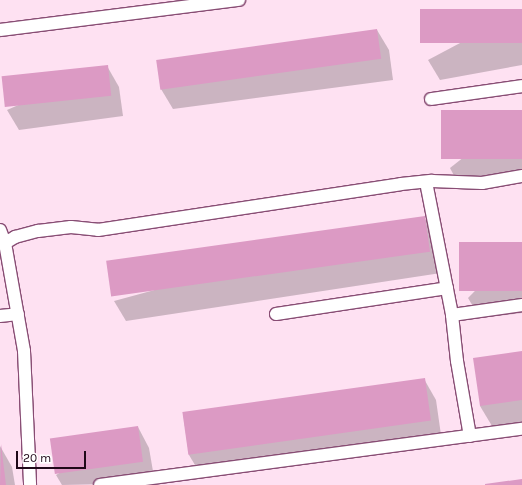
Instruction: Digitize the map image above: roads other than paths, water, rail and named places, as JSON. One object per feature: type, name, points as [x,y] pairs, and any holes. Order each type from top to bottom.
[{"type":"lane","points":[[0,30],[239,0]]},
{"type":"lane","points":[[431,99],[522,86]]},
{"type":"lane","points":[[5,244],[38,230],[71,227],[98,230],[426,182],[482,183],[522,176]]},
{"type":"lane","points":[[426,182],[448,288],[457,361],[470,436]]},
{"type":"lane","points":[[0,230],[5,244],[24,351],[30,485]]},
{"type":"lane","points":[[276,314],[448,288]]},
{"type":"lane","points":[[452,315],[522,305]]},
{"type":"lane","points":[[0,316],[18,314]]},
{"type":"lane","points":[[100,485],[522,429]]}]
